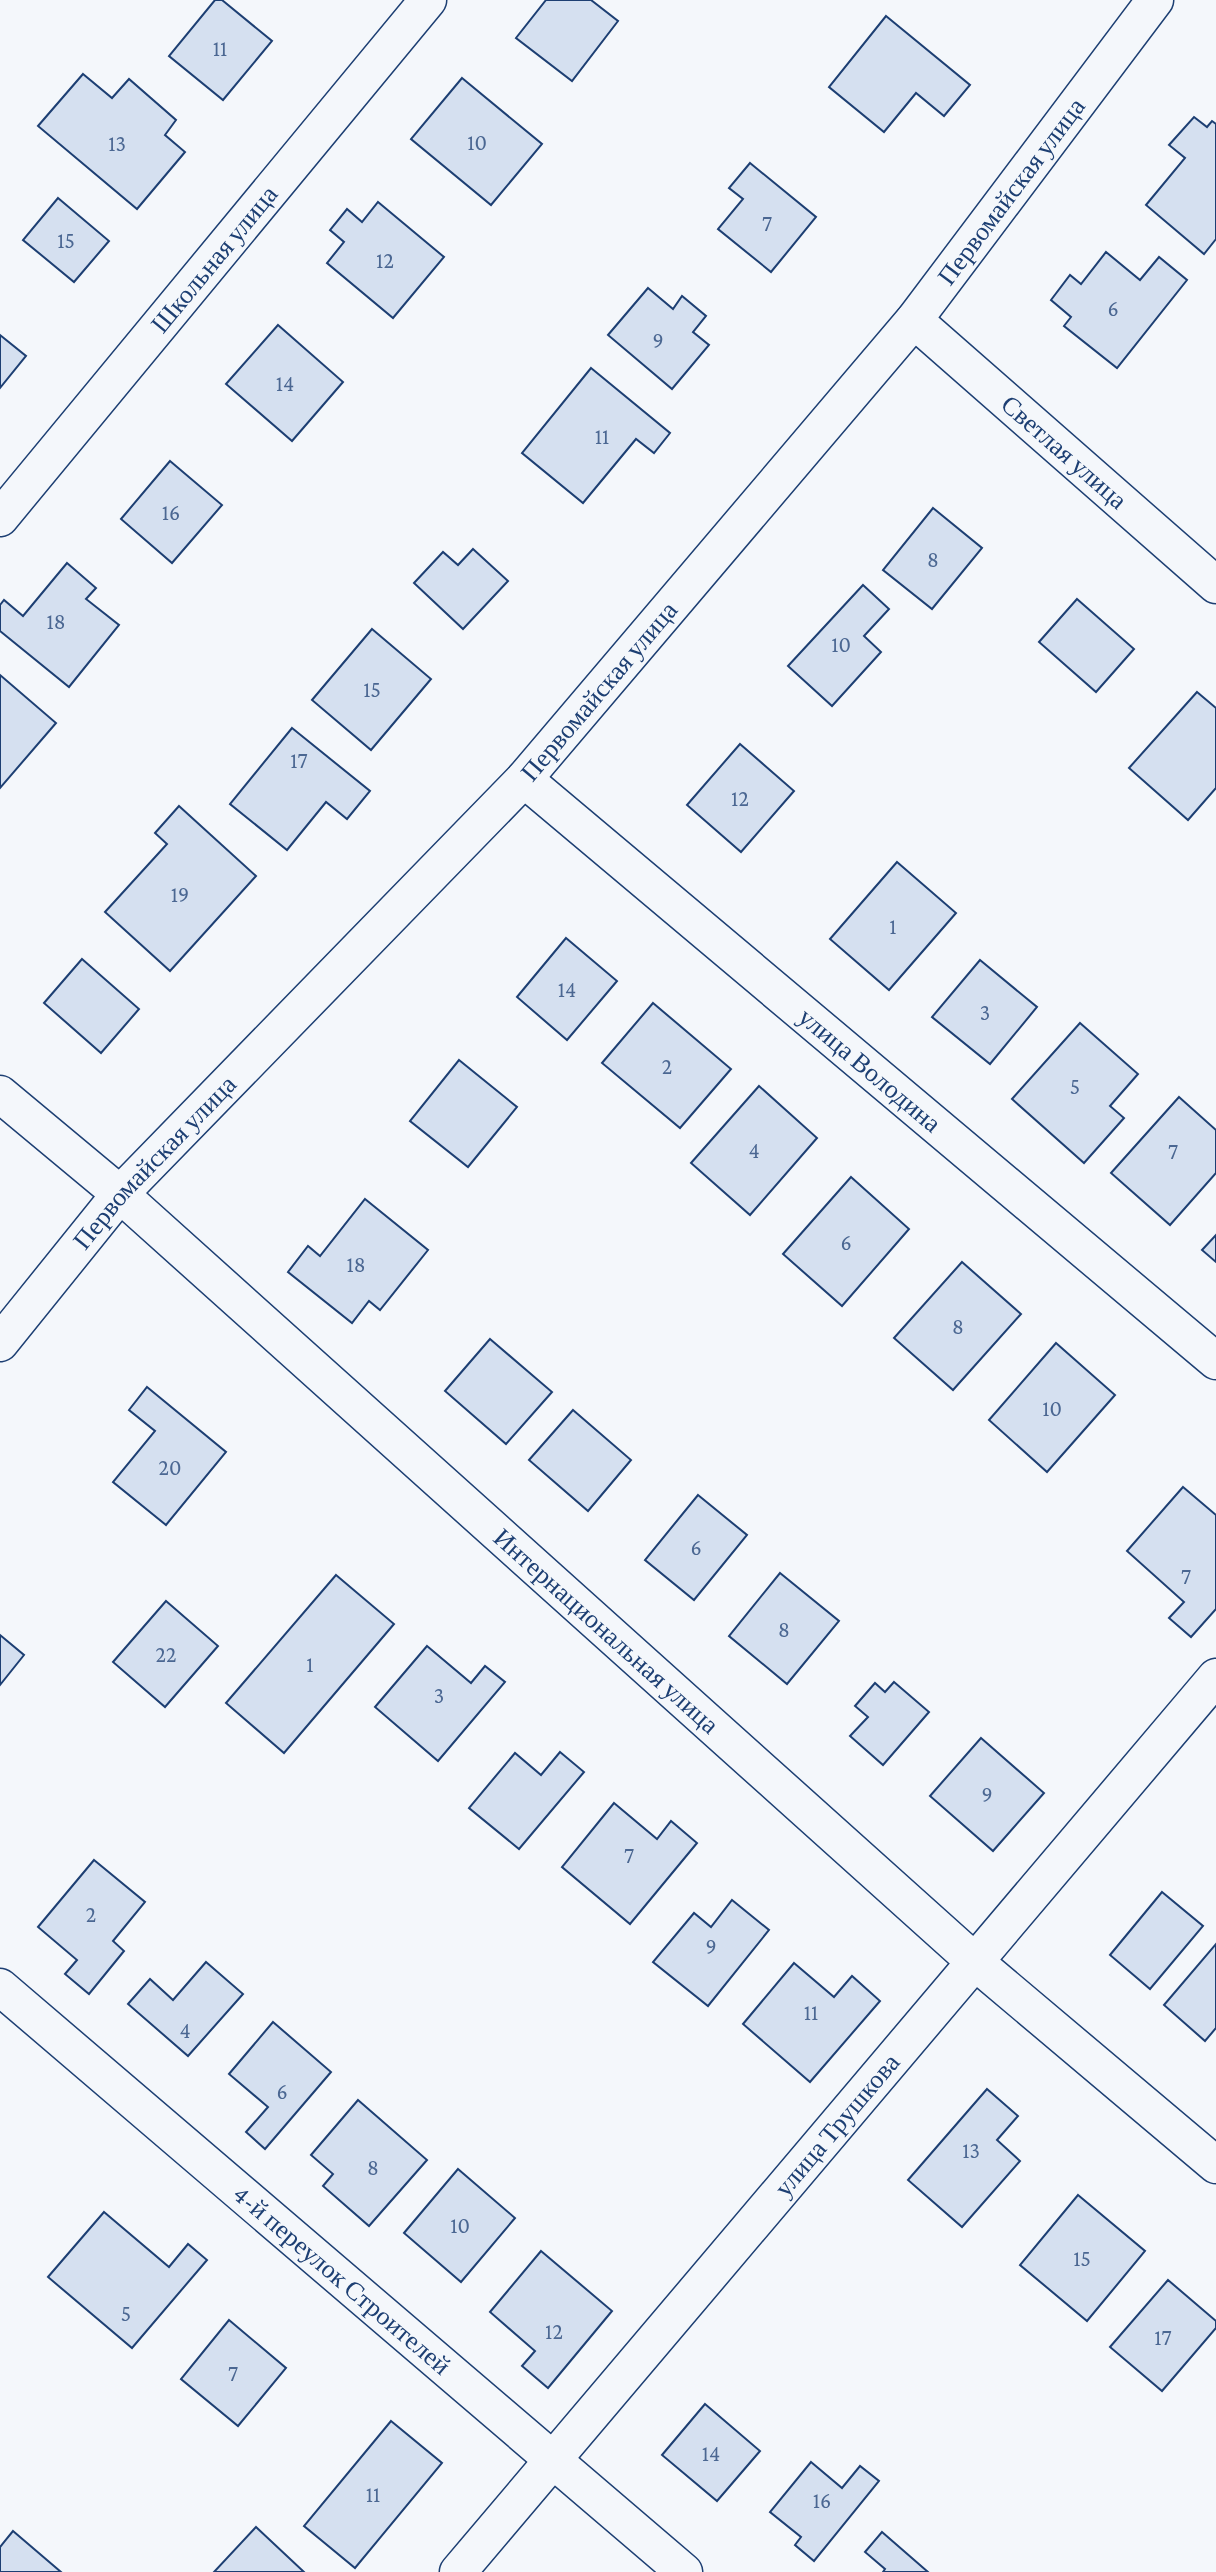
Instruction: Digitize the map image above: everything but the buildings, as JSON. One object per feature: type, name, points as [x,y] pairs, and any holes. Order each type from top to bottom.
[{"type":"street","name":"Школьная улица","points":[[0,518],[428,0]]},
{"type":"street","name":"Первомайская улица","points":[[0,1343],[120,1194],[524,779],[914,320],[1155,0]]},
{"type":"street","name":"Светлая улица","points":[[914,320],[1216,585]]},
{"type":"street","name":"улица Володина","points":[[524,779],[1216,1361]]},
{"type":"street","name":"Интернациональная улица","points":[[0,1094],[120,1194],[974,1961],[1216,2165]]},
{"type":"street","name":"улица Трушкова","points":[[458,2572],[1216,1677]]},
{"type":"street","name":"4-й переулок Строителей","points":[[0,1987],[684,2572]]}]
